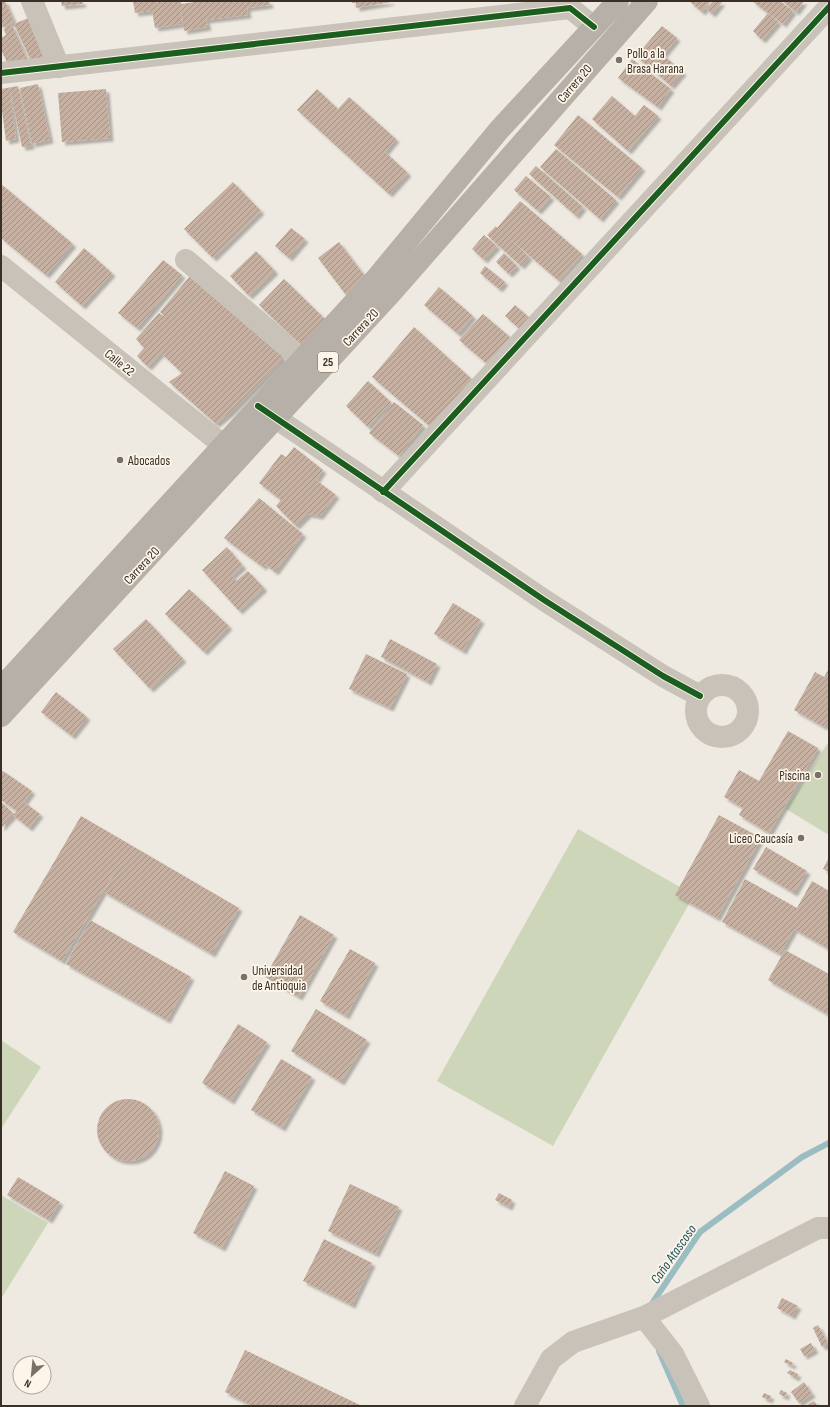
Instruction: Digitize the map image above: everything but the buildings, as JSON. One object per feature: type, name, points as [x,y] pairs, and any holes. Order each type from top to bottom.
[{"type":"main road","name":"Carrera 20","points":[[267,412],[302,359],[374,281],[499,130],[618,1]]},
{"type":"main road","name":"Carrera 20","points":[[1,716],[267,412],[391,293],[648,1]]},
{"type":"main road","name":"Carrera 20","points":[[1,688],[231,452]]},
{"type":"street","points":[[32,1],[59,66]]},
{"type":"street","points":[[1,73],[570,5],[594,27]]},
{"type":"street","points":[[384,492],[829,7]]},
{"type":"street","points":[[186,260],[302,359]]},
{"type":"street","name":"Calle 22","points":[[1,266],[231,452]]},
{"type":"street","points":[[267,412],[591,631],[663,676],[700,696]]},
{"type":"street","points":[[525,1406],[551,1359],[573,1342],[644,1317],[818,1228],[829,1228]]},
{"type":"street","points":[[644,1317],[673,1354],[699,1406]]},
{"type":"green space","name":"Piscina","points":[[829,741],[829,835],[786,809]]},
{"type":"green space","points":[[578,829],[694,895],[553,1146],[437,1081]]},
{"type":"green space","points":[[1,1040],[41,1067],[1,1129]]},
{"type":"green space","points":[[1,1195],[48,1223],[1,1299]]},
{"type":"waterway","name":"Caño Atascoso","points":[[651,1305],[700,1232],[802,1157],[829,1143]]},
{"type":"waterway","name":"Caño Atascoso","points":[[659,1351],[683,1406]]},
{"type":"cycle path","points":[[383,492],[829,7]]},
{"type":"cycle path","points":[[1,73],[570,8],[594,27]]},
{"type":"cycle path","points":[[258,406],[544,600],[663,676],[700,696]]},
{"type":"place","name":"Pollo a la Brasa Harana","points":[[619,60]]},
{"type":"place","name":"Abocados","points":[[120,460]]},
{"type":"place","name":"Piscina","points":[[818,775]]},
{"type":"place","name":"Liceo Caucasía","points":[[801,838]]},
{"type":"place","name":"Universidad de Antioquia","points":[[244,977]]}]
